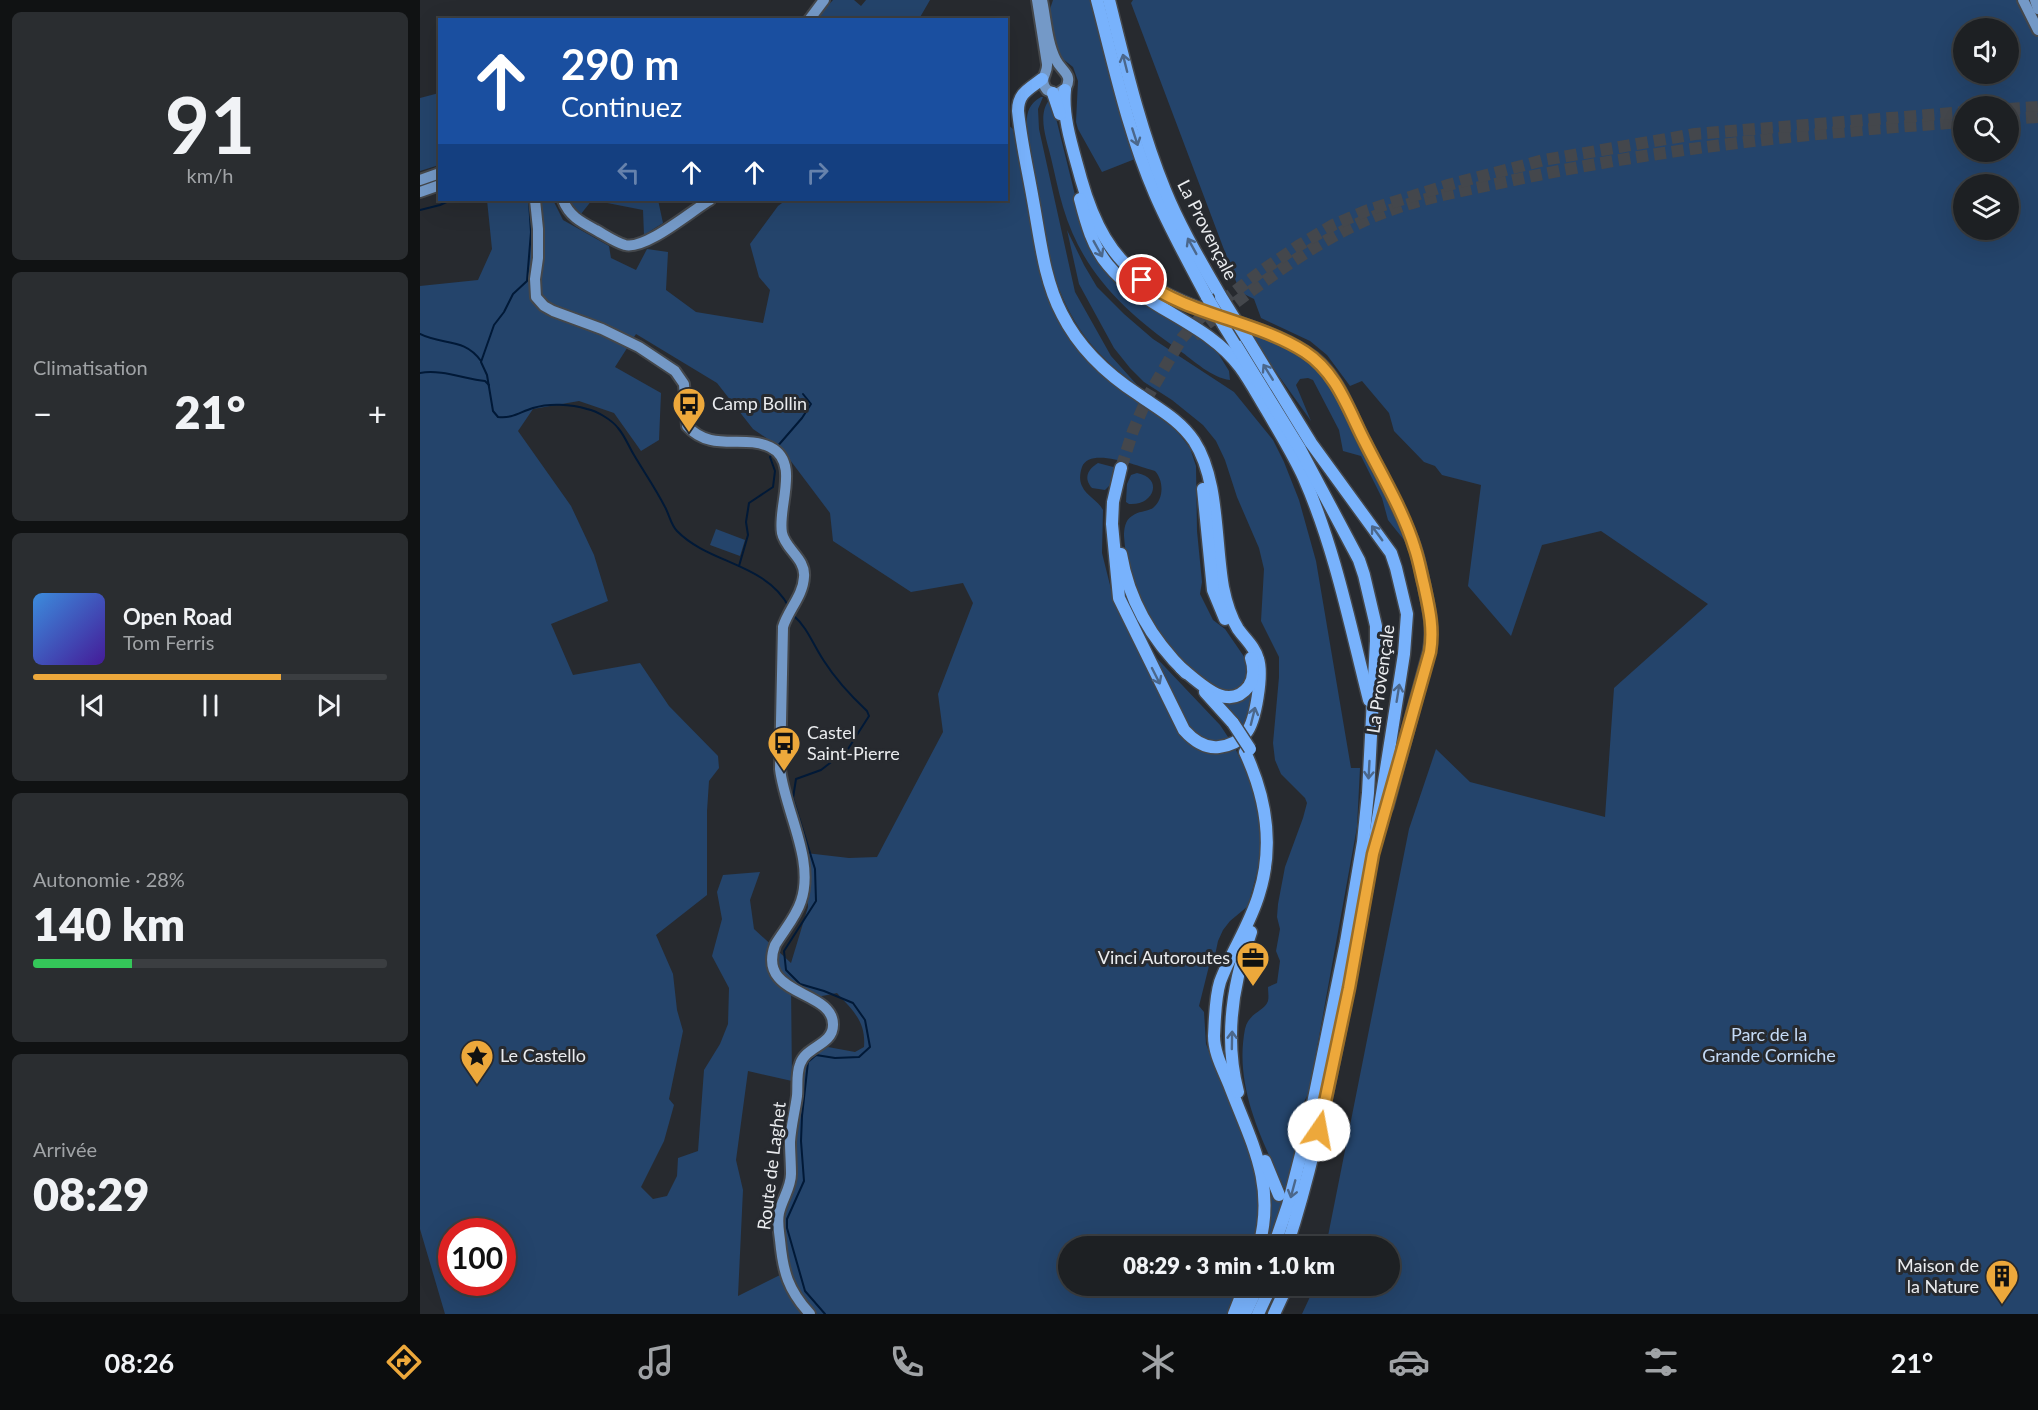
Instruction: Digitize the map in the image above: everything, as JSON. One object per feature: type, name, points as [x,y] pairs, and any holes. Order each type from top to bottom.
[{"type":"highway","name":"La Provençale","points":[[1097,0],[1127,114],[1165,217],[1207,297],[1300,449],[1363,570],[1376,632],[1368,794],[1363,842],[1346,942],[1302,1154],[1277,1236]]},
{"type":"highway","name":"La Provençale","points":[[1109,0],[1140,119],[1158,173],[1184,232],[1221,297],[1311,443],[1386,545],[1396,568],[1407,614],[1407,635],[1373,854],[1322,1116],[1302,1201],[1290,1236]]},
{"type":"highway","points":[[1051,84],[1032,96],[1022,110],[1019,119],[1045,266],[1054,298],[1083,347],[1109,373],[1179,424],[1196,444],[1203,458],[1211,486],[1227,606],[1239,629],[1256,651],[1262,674],[1250,727],[1240,739],[1221,747],[1213,748],[1193,740],[1184,730],[1124,611],[1118,592],[1112,513],[1124,469],[1118,520],[1119,537],[1125,576],[1132,597],[1145,623],[1160,645],[1231,725],[1247,750],[1258,766],[1268,798],[1272,853],[1263,900],[1238,976],[1232,1052],[1236,1082],[1244,1111],[1279,1195]]},
{"type":"highway","points":[[1051,84],[1085,219],[1104,260],[1128,285],[1199,329],[1233,358],[1248,379],[1296,462],[1328,540],[1372,712]]},
{"type":"highway","points":[[1051,84],[1066,114],[1083,186],[1095,219],[1117,255],[1154,289],[1186,304],[1288,342],[1323,366],[1343,395],[1412,540],[1432,619],[1431,641],[1373,854]]},
{"type":"highway","points":[[1181,668],[1210,692],[1223,697],[1238,695],[1249,685],[1254,669],[1250,654],[1225,618],[1213,590],[1204,496],[1203,458]]},
{"type":"highway","points":[[1115,563],[1129,606],[1151,644],[1231,725]]},
{"type":"highway","points":[[1247,750],[1263,801],[1267,837],[1266,859],[1258,896],[1220,984],[1214,1039],[1219,1060],[1256,1152],[1262,1175],[1265,1208],[1261,1236]]},
{"type":"highway","points":[[1234,1314],[1241,1296]]},
{"type":"highway","points":[[1245,1314],[1253,1296]]},
{"type":"highway","points":[[1258,1314],[1266,1296]]},
{"type":"highway","points":[[1274,1314],[1282,1296]]},
{"type":"main road","points":[[810,18],[824,0]]},
{"type":"main road","points":[[1036,0],[1051,84]]},
{"type":"main road","points":[[1042,0],[1055,58],[1061,68],[1067,72],[1069,79],[1051,84]]},
{"type":"main road","points":[[2023,0],[2038,30]]},
{"type":"main road","points":[[2035,0],[2038,9]]},
{"type":"main road","points":[[1051,84],[1054,67],[1061,68]]},
{"type":"main road","points":[[420,180],[438,174]]},
{"type":"main road","points":[[420,192],[438,186]]},
{"type":"main road","name":"Route de Laghet","points":[[535,201],[538,258],[535,291],[536,297],[544,306],[630,343],[675,371],[684,384],[687,426],[698,435],[712,440],[762,445],[774,450],[783,459],[785,469],[782,535],[804,571],[803,585],[783,627],[780,769],[782,786],[805,866],[806,881],[798,910],[773,951],[773,963],[783,983],[825,1007],[832,1015],[834,1023],[829,1038],[806,1054],[798,1069],[796,1105],[790,1139],[790,1180],[778,1219],[784,1275],[800,1303],[810,1314]]},
{"type":"main road","points":[[563,201],[575,218],[617,242],[633,245],[647,241],[708,201]]},
{"type":"green space","points":[[833,0],[854,0],[861,6],[866,0],[930,0],[920,18],[817,18]]},
{"type":"green space","points":[[1053,0],[1090,0],[1135,159],[1102,172],[1078,129],[1076,122],[1078,81],[1073,67],[1058,55],[1049,12]]},
{"type":"green space","name":"Parc de la Grande Corniche","points":[[1133,0],[2038,0],[2038,1314],[1302,1314],[1310,1296],[1400,1296],[1400,1236],[1328,1236],[1409,829],[1436,749],[1470,782],[1605,817],[1614,688],[1708,604],[1601,531],[1542,545],[1511,636],[1468,586],[1481,485],[1442,475],[1435,466],[1424,462],[1394,431],[1389,413],[1362,381],[1350,386],[1327,355],[1310,341],[1261,318],[1254,299],[1240,292],[1131,3]]},
{"type":"green space","points":[[438,93],[438,165],[420,171],[420,98]]},
{"type":"green space","points":[[1043,97],[1038,109],[1039,129],[1075,292],[1111,356],[1138,386],[1108,362],[1085,336],[1067,306],[1052,269],[1027,130],[1028,111]]},
{"type":"green space","points":[[1049,100],[1052,102],[1077,203],[1094,252],[1216,350],[1229,371],[1230,380],[1223,379],[1203,368],[1159,336],[1108,289],[1094,271],[1071,230],[1063,207],[1043,121],[1045,106]]},
{"type":"green space","points":[[1008,125],[1013,129],[1035,250],[1049,301],[1068,336],[1092,366],[1176,430],[1190,448],[1196,466],[1197,531],[1202,582],[1200,594],[1213,620],[1225,629],[1245,658],[1248,667],[1245,683],[1233,692],[1212,686],[1180,657],[1156,627],[1137,593],[1126,556],[1124,536],[1126,522],[1137,513],[1153,508],[1157,504],[1162,490],[1158,475],[1155,471],[1127,462],[1095,458],[1087,461],[1082,467],[1080,481],[1084,489],[1103,510],[1102,553],[1114,601],[1184,738],[1235,748],[1253,785],[1259,810],[1261,838],[1259,865],[1248,906],[1230,921],[1218,941],[1199,1006],[1204,1012],[1206,1044],[1257,1173],[1260,1218],[1256,1236],[1058,1236],[1058,1296],[1236,1296],[1229,1314],[445,1314],[440,1296],[516,1296],[516,1218],[438,1218],[438,1290],[420,1229],[420,286],[478,280],[492,249],[487,201],[554,201],[563,220],[609,246],[611,258],[636,270],[647,249],[668,252],[666,290],[696,312],[763,323],[770,290],[759,277],[750,244],[778,206],[785,201],[1008,201]],"holes":[[[636,334],[717,383],[753,429],[781,448],[830,513],[833,541],[911,592],[963,583],[973,603],[938,694],[943,732],[877,857],[849,858],[806,853],[808,907],[791,963],[754,929],[750,900],[760,872],[723,875],[717,892],[722,919],[712,956],[729,988],[728,1024],[720,1044],[704,1070],[698,1151],[678,1158],[677,1176],[667,1196],[653,1199],[641,1187],[664,1141],[674,1105],[669,1099],[683,1031],[677,1010],[673,974],[656,935],[707,895],[709,781],[719,768],[718,756],[669,706],[640,663],[573,675],[551,624],[608,601],[594,555],[571,506],[518,431],[533,409],[579,401],[614,413],[641,451],[659,440],[661,393],[615,367]],[[791,984],[817,997],[837,993],[861,1023],[864,1047],[855,1052],[828,1047],[809,1056],[802,1078],[795,1141],[794,1189],[783,1219],[787,1265],[782,1274],[738,1296],[743,1190],[736,1160],[748,1071],[792,1081]]]},
{"type":"green space","points":[[569,201],[591,201],[581,214]]},
{"type":"green space","points":[[597,201],[658,201],[663,223],[644,235],[643,210]]},
{"type":"green space","points":[[1067,230],[1097,287],[1153,339],[1234,392],[1273,440],[1299,500],[1316,561],[1351,768],[1360,768],[1357,827],[1309,1092],[1304,1102],[1288,1189],[1284,1188],[1259,1130],[1246,1091],[1243,1071],[1247,1023],[1266,1005],[1268,987],[1277,983],[1280,961],[1276,951],[1280,929],[1277,917],[1278,904],[1285,867],[1307,803],[1305,798],[1281,774],[1275,760],[1273,743],[1279,657],[1261,621],[1264,569],[1259,548],[1216,441],[1203,425],[1172,400],[1144,382],[1114,348],[1079,284]]},
{"type":"green space","points":[[1249,330],[1297,353],[1326,379],[1335,391],[1401,525],[1408,545],[1388,520],[1382,498],[1361,456],[1343,451],[1339,430],[1313,380],[1300,379],[1296,385],[1311,421]]},
{"type":"green space","points":[[1098,463],[1117,468],[1110,485],[1105,490],[1092,488],[1088,481],[1089,471]]},
{"type":"green space","points":[[1137,473],[1151,480],[1152,491],[1145,501],[1129,504],[1126,502],[1127,484],[1131,475]]},
{"type":"green space","points":[[716,529],[745,540],[740,556],[710,545]]},
{"type":"green space","points":[[1147,648],[1220,725],[1230,740],[1206,740],[1192,731],[1170,696]]},
{"type":"green space","points":[[1253,689],[1243,727],[1220,701],[1238,700],[1247,696]]},
{"type":"green space","points":[[1264,1166],[1278,1202],[1284,1201],[1272,1236],[1262,1236]]},
{"type":"waterway","points":[[420,210],[449,201]]},
{"type":"waterway","points":[[529,201],[531,232],[527,281],[513,294],[494,325],[481,362],[487,375],[493,411],[498,417],[508,417],[539,406],[567,405],[591,410],[608,419],[623,434],[677,531],[705,551],[752,572],[766,581],[779,592],[789,607]]},
{"type":"waterway","points":[[420,334],[468,348],[481,361]]},
{"type":"waterway","points":[[420,373],[445,373],[485,381],[489,385]]},
{"type":"waterway","points":[[776,448],[811,404],[803,394]]},
{"type":"waterway","points":[[739,566],[748,535],[746,522],[749,503],[773,487],[775,471],[770,457],[773,453]]},
{"type":"waterway","points":[[793,615],[806,631],[833,675],[869,716],[848,749],[821,770],[796,779],[793,798],[815,869],[816,901],[784,951],[786,970],[800,984],[853,1003],[865,1020],[870,1047],[859,1057],[835,1058],[816,1055],[808,1062],[801,1141],[804,1181],[787,1219],[787,1228],[805,1291],[825,1314]]},
{"type":"tunnel","points":[[2019,108],[2038,107]]},
{"type":"tunnel","points":[[1121,468],[1148,396],[1182,338],[1200,318],[1298,246],[1333,225],[1368,210],[1448,185],[1544,160],[1695,134],[1953,113]]},
{"type":"tunnel","points":[[2019,118],[2038,117]]},
{"type":"tunnel","points":[[1194,336],[1264,281],[1324,242],[1384,212],[1422,200],[1629,158],[1796,136],[1953,123]]},
{"type":"place","name":"Camp Bollin","points":[[689,433]]},
{"type":"place","name":"Castel Saint-Pierre","points":[[784,772]]},
{"type":"place","name":"Vinci Autoroutes","points":[[1253,987]]},
{"type":"place","name":"Le Castello","points":[[477,1085]]},
{"type":"place","name":"Maison de la Nature","points":[[2002,1305]]},
{"type":"route","points":[[1142,280],[1154,289],[1186,304],[1288,342],[1312,357],[1330,374],[1343,395],[1409,533],[1415,548],[1431,614],[1430,652],[1373,854],[1349,988],[1319,1130]]}]
